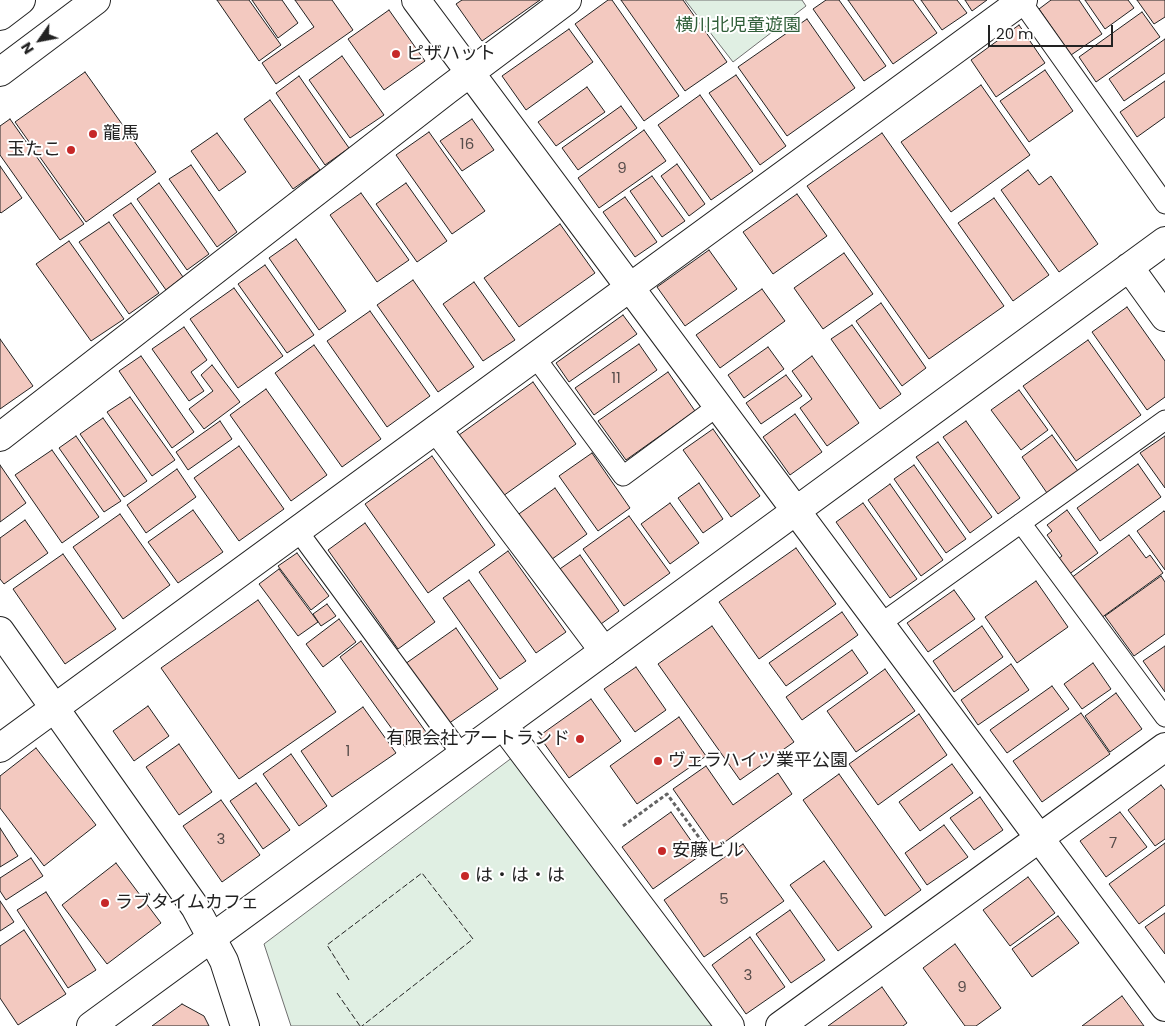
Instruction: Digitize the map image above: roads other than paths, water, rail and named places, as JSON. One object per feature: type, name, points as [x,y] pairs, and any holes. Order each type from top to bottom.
[{"type":"street","points":[[0,16],[21,0]]},
{"type":"street","points":[[0,72],[96,0]]},
{"type":"street","points":[[416,0],[1165,1007]]},
{"type":"street","points":[[0,437],[470,72],[567,0]]},
{"type":"street","points":[[0,748],[1022,0]]},
{"type":"street","points":[[91,1026],[1165,241]]},
{"type":"street","points":[[1128,267],[1165,317]]},
{"type":"street","points":[[438,429],[604,651]]},
{"type":"street","points":[[0,631],[181,885],[224,961],[245,1026]]},
{"type":"street","points":[[503,725],[730,1026]]},
{"type":"street","points":[[780,1026],[814,1017],[1040,838],[1165,747]]},
{"type":"lane","points":[[1022,0],[1165,204]]},
{"type":"lane","points":[[535,358],[622,476],[718,406]]},
{"type":"lane","points":[[880,624],[1165,420]]},
{"type":"lane","points":[[1021,523],[1165,717]]},
{"type":"lane","points":[[298,531],[462,755]]},
{"type":"place","name":"ピザハット","points":[[396,54]]},
{"type":"place","name":"龍馬","points":[[93,134]]},
{"type":"place","name":"玉たこ","points":[[71,150]]},
{"type":"place","name":"有限会社 アートランド","points":[[580,739]]},
{"type":"place","name":"ヴェラハイツ業平公園","points":[[658,761]]},
{"type":"place","name":"安藤ビル","points":[[662,851]]},
{"type":"place","name":"は・は・は","points":[[465,876]]},
{"type":"place","name":"ラブタイムカフェ","points":[[105,903]]},
{"type":"park label","name":"横川北児童遊園","points":[[738,26]]}]
